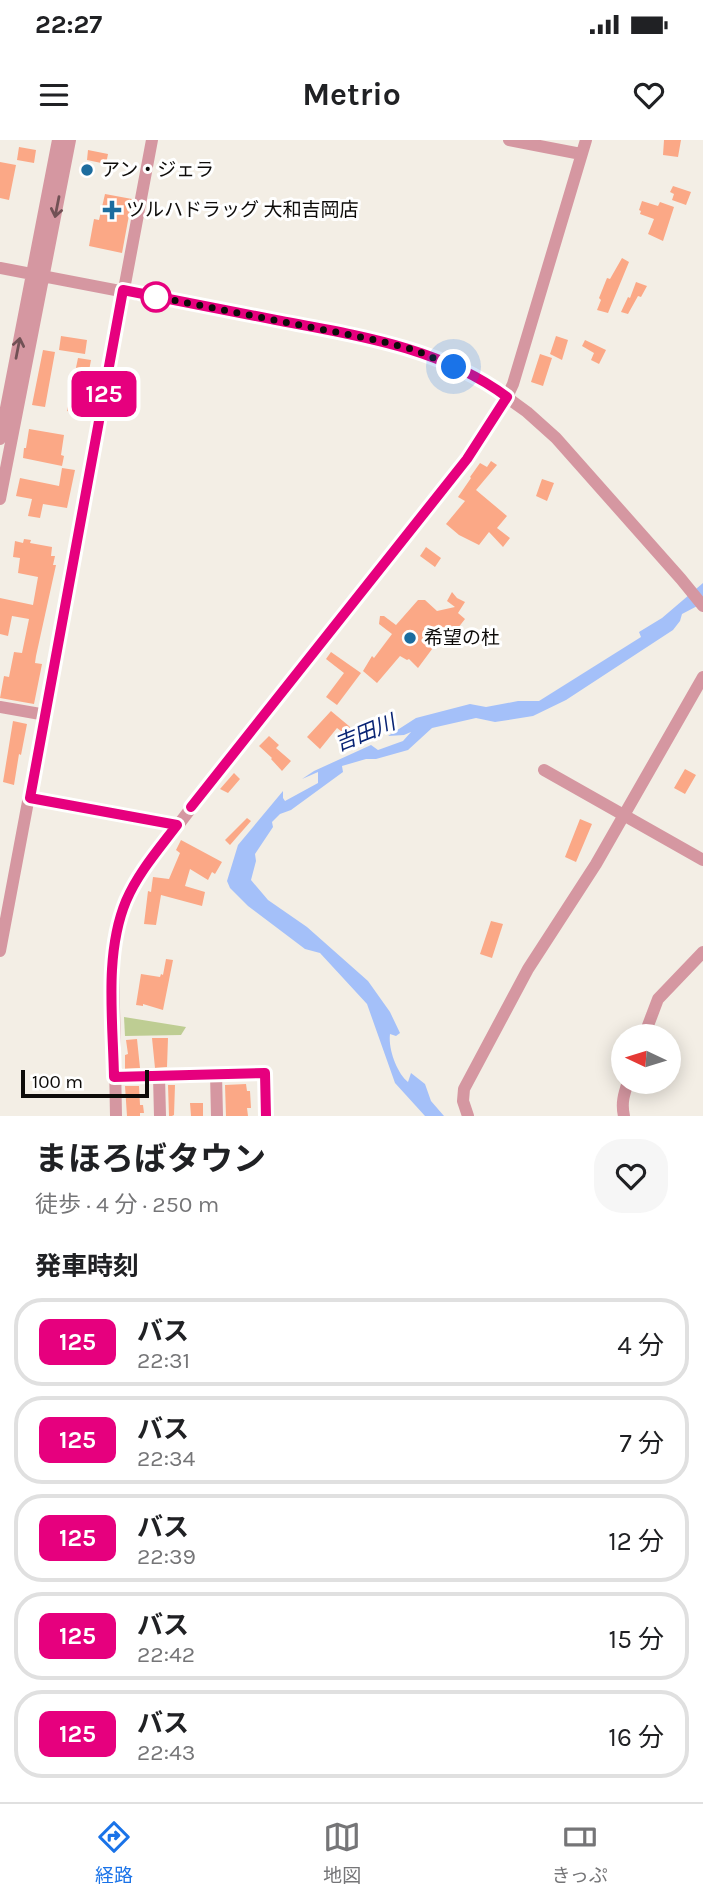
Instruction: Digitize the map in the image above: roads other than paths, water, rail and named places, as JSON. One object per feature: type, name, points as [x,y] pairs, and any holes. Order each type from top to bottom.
[{"type":"street","points":[[0,499],[58,140]]},
{"type":"street","points":[[0,439],[70,140]]},
{"type":"street","points":[[0,951],[152,140]]},
{"type":"street","points":[[509,140],[581,155]]},
{"type":"street","points":[[116,1116],[112,972],[118,924],[126,901],[139,875],[177,825],[467,459],[507,397],[586,140]]},
{"type":"street","points":[[0,268],[317,327],[415,350],[488,383],[556,438],[703,606]]},
{"type":"street","points":[[468,1116],[463,1101],[464,1088],[528,969],[571,905],[703,677]]},
{"type":"street","points":[[0,706],[46,715]]},
{"type":"street","points":[[544,770],[703,859]]},
{"type":"street","points":[[30,798],[177,825]]},
{"type":"street","points":[[649,1024],[658,999],[703,951]]},
{"type":"street","points":[[114,1077],[265,1073],[266,1116]]},
{"type":"street","points":[[216,1074],[217,1116]]},
{"type":"street","points":[[159,1076],[160,1116]]},
{"type":"street","points":[[624,1094],[622,1107],[624,1116]]},
{"type":"water","name":"吉田川","points":[[703,583],[703,603],[682,614],[673,630],[566,700],[533,716],[495,722],[476,718],[432,728],[408,750],[342,766],[343,772],[272,822],[273,827],[255,854],[251,880],[268,900],[307,927],[368,981],[390,1012],[400,1033],[396,1036],[390,1034],[390,1047],[397,1067],[408,1082],[411,1073],[425,1084],[431,1101],[444,1116],[425,1116],[395,1083],[367,1004],[320,953],[305,949],[248,906],[230,888],[227,881],[238,845],[283,791],[285,801],[318,783],[318,772],[302,779],[314,771],[371,745],[378,750],[403,741],[411,732],[388,736],[416,718],[470,704],[486,707],[518,701],[539,701],[641,637],[639,632],[662,618]]},
{"type":"place","name":"アン・ジェラ","points":[[87,170]]},
{"type":"place","name":"ツルハドラッグ 大和吉岡店","points":[[112,210]]},
{"type":"place","name":"希望の杜","points":[[410,638]]}]
